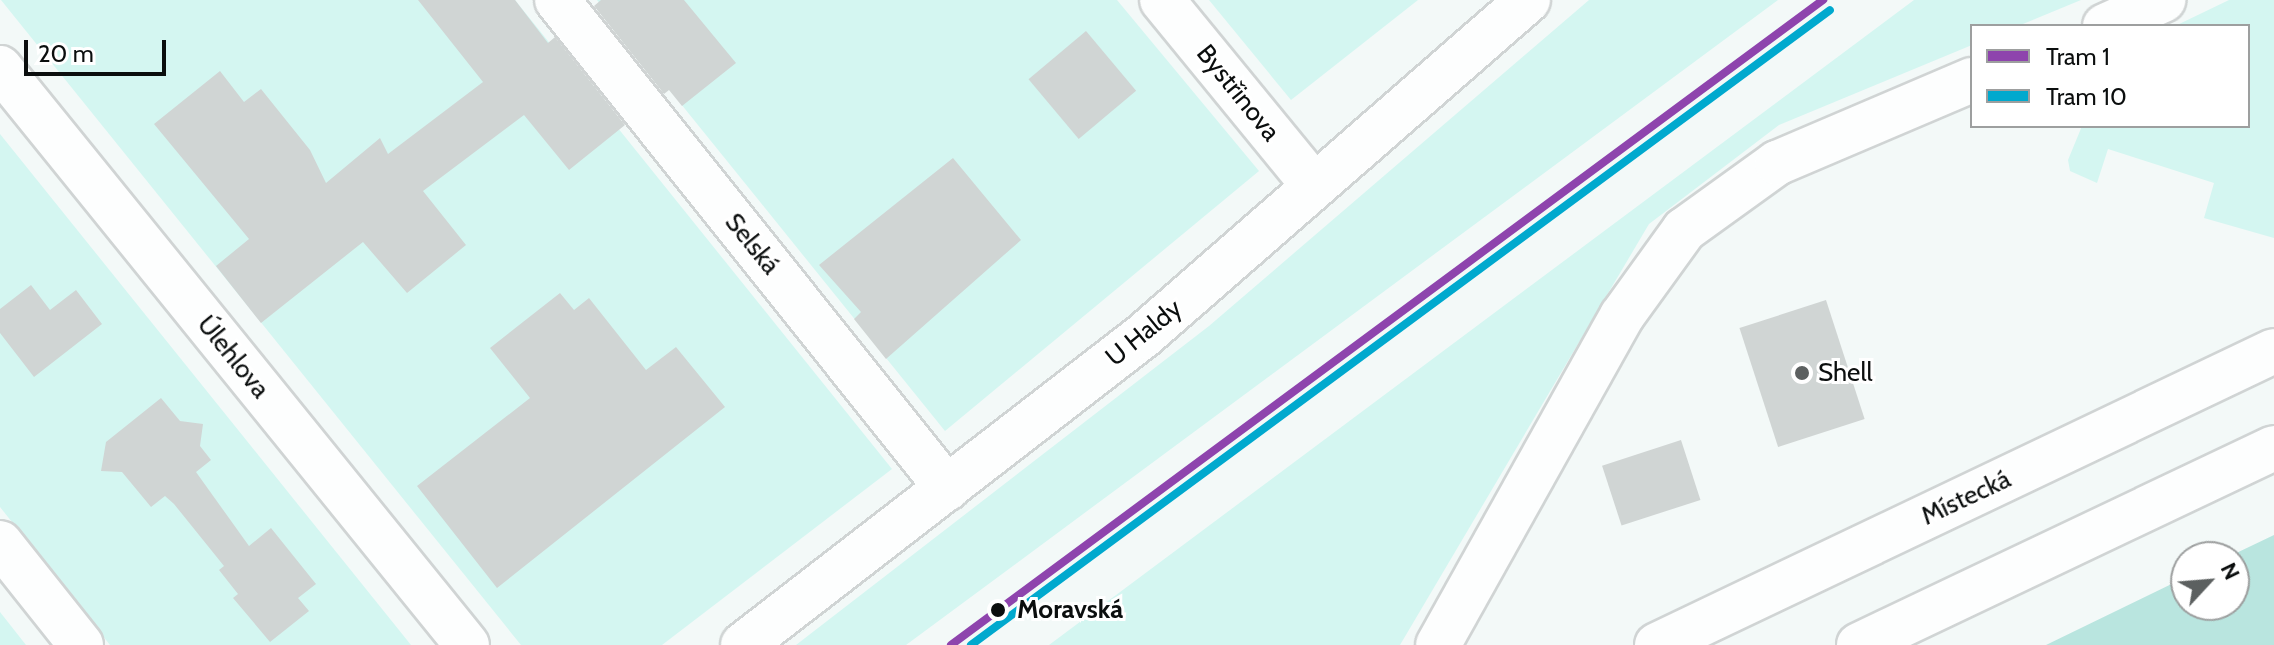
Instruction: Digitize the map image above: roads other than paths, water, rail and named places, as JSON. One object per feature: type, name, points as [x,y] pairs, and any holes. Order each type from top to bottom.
[{"type":"main road","name":"Selská","points":[[557,0],[947,488]]},
{"type":"main road","name":"Bystřinova","points":[[1162,0],[1314,186]]},
{"type":"main road","name":"U Haldy","points":[[743,645],[1143,336],[1528,0]]},
{"type":"main road","points":[[2109,24],[2163,0]]},
{"type":"main road","name":"Úlehlova","points":[[0,68],[467,645]]},
{"type":"main road","points":[[1438,645],[1622,316],[1684,230],[1743,184],[1814,145],[1970,81]]},
{"type":"main road","name":"Místecká","points":[[1657,645],[2274,351]]},
{"type":"main road","points":[[1859,645],[2274,448]]},
{"type":"main road","points":[[0,543],[81,645]]},
{"type":"tram line","name":"1","points":[[951,645],[1823,0]]},
{"type":"tram line","name":"10","points":[[971,645],[1830,10]]},
{"type":"place","name":"Shell","points":[[1802,373]]},
{"type":"place","name":"Moravská","points":[[998,610]]}]
